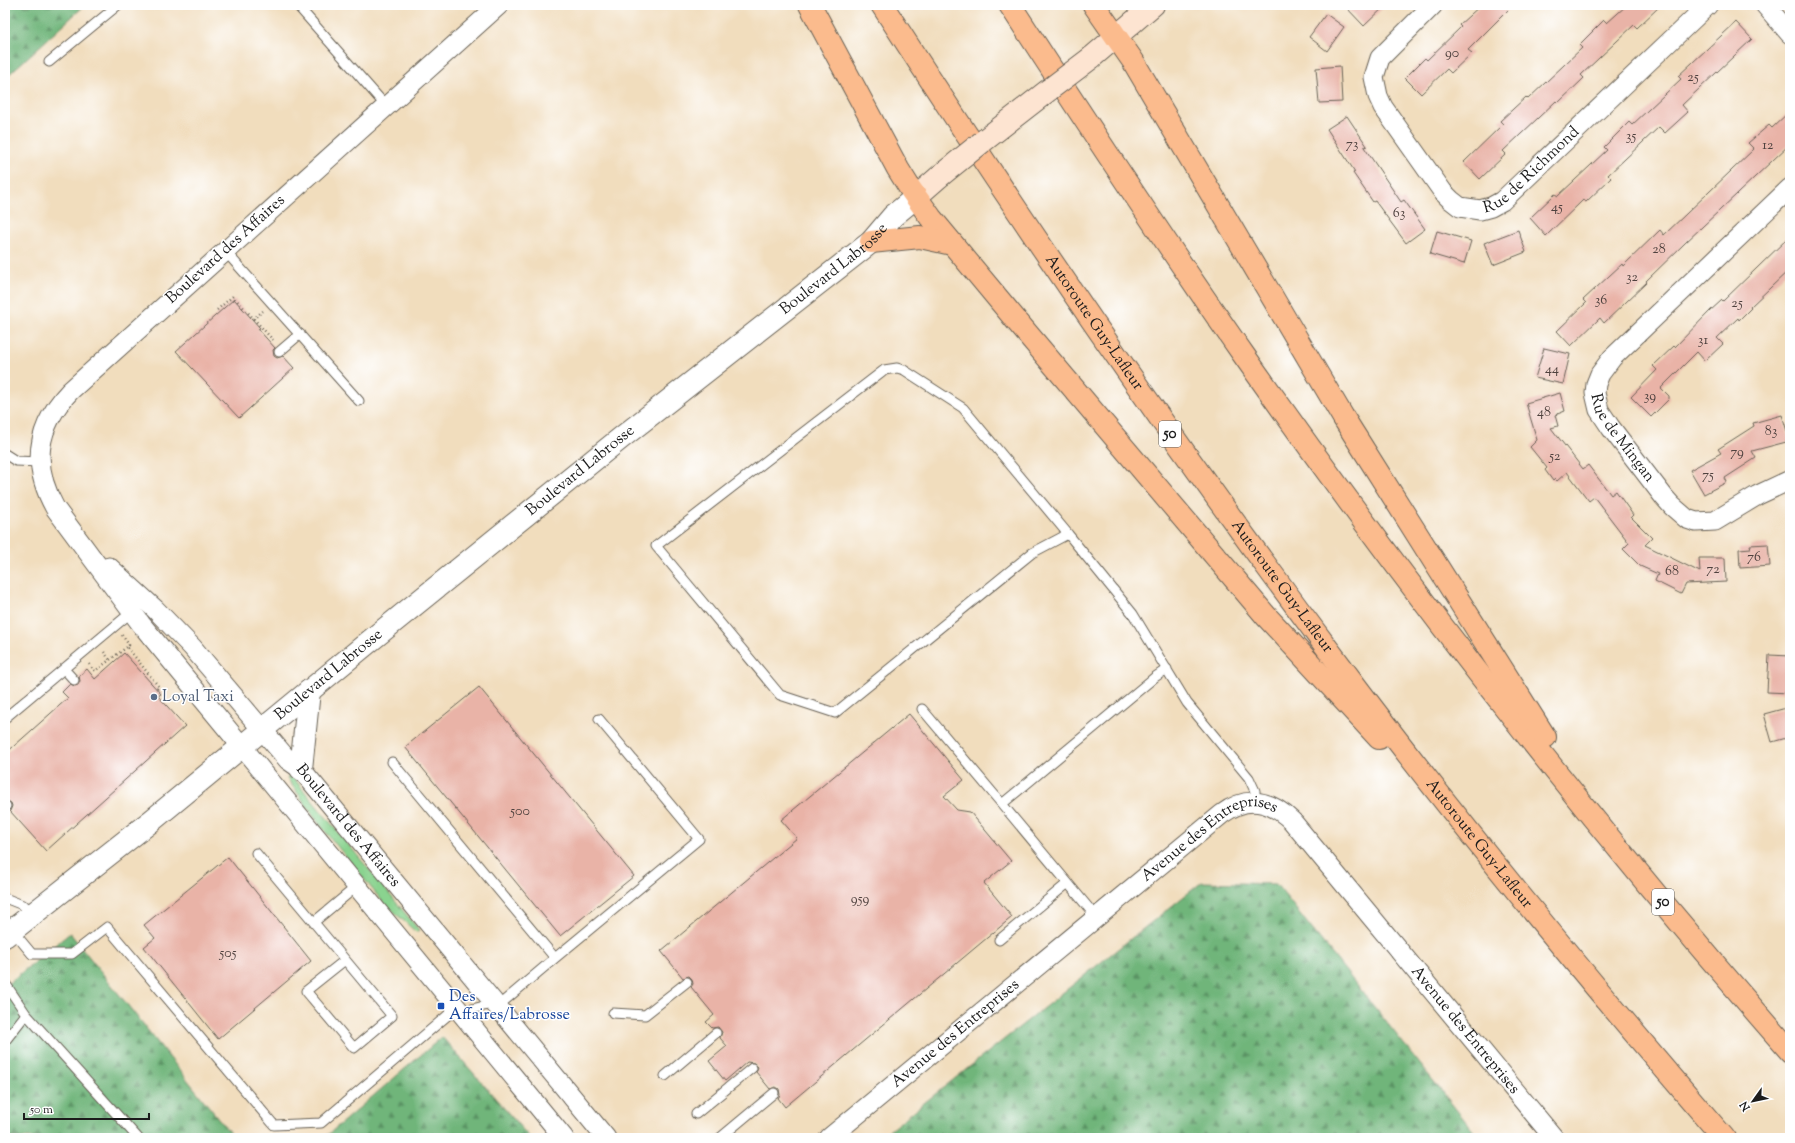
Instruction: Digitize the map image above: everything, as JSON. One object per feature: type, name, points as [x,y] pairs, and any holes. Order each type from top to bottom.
[{"type":"highway","points":[[810,5],[898,169],[916,197],[952,244],[1266,616],[1481,847]]},
{"type":"highway","name":"Autoroute Guy-Lafleur","points":[[882,5],[1032,234],[1172,437],[1340,666],[1481,847],[1607,1002],[1724,1138]]},
{"type":"highway","name":"50","points":[[1010,5],[1187,273],[1270,391],[1427,605],[1510,714],[1603,829],[1790,1051]]},
{"type":"highway","points":[[1094,5],[1133,61],[1287,323],[1400,510],[1603,829]]},
{"type":"highway","points":[[871,242],[920,237],[952,244]]},
{"type":"main road","name":"Boulevard Labrosse","points":[[916,197],[940,176],[1091,58],[1154,5]]},
{"type":"street","name":"Boulevard des Affaires","points":[[499,5],[63,398],[45,428],[40,449],[40,462],[42,478],[49,498],[71,531],[138,606],[241,747],[564,1138]]},
{"type":"street","name":"Rue de Richmond","points":[[1433,5],[1380,58],[1374,77],[1375,87],[1384,107],[1443,192],[1460,207],[1480,210],[1491,207],[1502,201],[1708,5]]},
{"type":"street","points":[[1765,5],[1790,34]]},
{"type":"street","name":"Rue de Mingan","points":[[1790,188],[1612,358],[1600,374],[1595,393],[1599,410],[1611,428],[1672,506],[1687,519],[1696,522],[1715,521],[1758,495],[1790,480]]},
{"type":"street","name":"Boulevard Labrosse","points":[[8,933],[150,822],[262,729],[621,438],[871,242],[893,216],[916,197]]},
{"type":"street","name":"Boulevard des Affaires","points":[[138,606],[192,647],[288,760],[301,770],[606,1138]]},
{"type":"street","points":[[301,770],[309,691]]},
{"type":"street","name":"Avenue des Entreprises","points":[[829,1138],[1230,809],[1241,804],[1255,802],[1276,808],[1292,821],[1554,1138]]},
{"type":"lane","points":[[49,62],[118,5]]},
{"type":"lane","points":[[297,5],[386,106]]},
{"type":"lane","points":[[225,251],[359,401]]},
{"type":"lane","points":[[279,352],[300,334]]},
{"type":"lane","points":[[1068,534],[1032,553],[835,713],[780,695],[656,546],[884,370],[896,368],[904,370],[963,408],[1068,534],[1133,614],[1196,716],[1249,778],[1255,792],[1255,802]]},
{"type":"lane","points":[[5,454],[16,461],[40,462]]},
{"type":"lane","points":[[5,718],[138,606]]},
{"type":"lane","points":[[64,669],[74,680]]},
{"type":"lane","points":[[1002,804],[1155,677],[1167,669]]},
{"type":"lane","points":[[922,709],[1097,918]]},
{"type":"lane","points":[[8,933],[32,954],[72,954],[107,927],[274,1124],[321,1123],[448,1015],[504,1001],[699,839],[599,718]]},
{"type":"lane","points":[[392,762],[555,958]]},
{"type":"lane","points":[[256,853],[392,1016],[354,1048],[306,991],[345,960]]},
{"type":"lane","points":[[999,940],[1068,883]]},
{"type":"lane","points":[[314,922],[356,887]]},
{"type":"lane","points":[[5,898],[25,906],[32,913]]},
{"type":"lane","points":[[613,1013],[645,1015],[686,982]]},
{"type":"lane","points":[[5,983],[26,1014],[138,1138]]},
{"type":"lane","points":[[5,1041],[26,1014]]},
{"type":"lane","points":[[665,1076],[716,1033]]},
{"type":"lane","points":[[696,1114],[752,1068]]},
{"type":"lane","points":[[720,1138],[774,1093]]},
{"type":"path","points":[[217,310],[233,296],[268,334]]},
{"type":"path","points":[[87,662],[95,672],[129,645],[120,633]]},
{"type":"path","points":[[126,647],[159,687],[157,689]]},
{"type":"green space","points":[[5,5],[85,5],[5,78]]},
{"type":"green space","points":[[291,775],[419,930],[416,932],[382,901],[320,825],[287,778]]},
{"type":"green space","points":[[1202,882],[1276,884],[1479,1138],[880,1138]]},
{"type":"green space","points":[[70,933],[234,1138],[5,1138],[5,986]]},
{"type":"green space","points":[[442,1037],[530,1138],[324,1138]]},
{"type":"building","points":[[1344,5],[1386,5],[1364,26]]},
{"type":"building","points":[[1481,5],[1513,5],[1468,50],[1472,53],[1451,73],[1447,69],[1421,94],[1405,78],[1425,58],[1427,60],[1461,27],[1459,25]]},
{"type":"building","points":[[1627,5],[1661,5],[1637,28],[1634,25],[1581,75],[1584,78],[1558,103],[1556,101],[1503,151],[1506,154],[1480,179],[1464,162],[1503,124],[1500,121],[1526,97],[1528,99],[1582,48],[1579,45],[1604,20],[1607,23]]},
{"type":"building","points":[[1326,14],[1344,27],[1327,51],[1309,37]]},
{"type":"building","points":[[1736,22],[1752,39],[1682,105],[1688,112],[1665,133],[1659,127],[1608,175],[1611,178],[1586,202],[1583,200],[1546,236],[1530,218],[1555,194],[1558,196],[1607,150],[1604,147],[1629,122],[1632,125],[1681,79],[1678,76]]},
{"type":"building","points":[[1340,66],[1342,102],[1319,103],[1316,68]]},
{"type":"building","points":[[1790,111],[1790,144],[1685,243],[1604,323],[1600,318],[1571,346],[1557,331],[1586,303],[1583,300],[1622,264],[1623,266],[1660,230],[1664,235],[1754,149],[1748,143],[1769,125],[1772,128]]},
{"type":"building","points":[[1347,116],[1367,146],[1364,147],[1401,202],[1404,200],[1425,229],[1406,243],[1375,201],[1373,202],[1353,173],[1355,172],[1327,129]]},
{"type":"building","points":[[1518,230],[1526,252],[1493,265],[1484,243]]},
{"type":"building","points":[[1437,231],[1471,241],[1464,264],[1430,254]]},
{"type":"building","points":[[1790,236],[1790,269],[1750,307],[1751,308],[1739,320],[1738,318],[1717,338],[1723,344],[1705,361],[1697,352],[1661,388],[1669,396],[1669,399],[1651,417],[1631,397],[1657,370],[1653,366],[1674,346],[1675,347],[1710,311],[1722,300],[1723,301]]},
{"type":"building","points":[[234,299],[260,328],[258,329],[275,348],[273,350],[274,356],[277,358],[283,356],[294,368],[239,418],[176,351]]},
{"type":"building","points":[[1544,348],[1570,354],[1563,384],[1535,378]]},
{"type":"building","points":[[1560,393],[1565,411],[1555,415],[1558,426],[1551,428],[1583,469],[1588,465],[1611,495],[1616,491],[1633,515],[1631,517],[1652,538],[1645,545],[1700,572],[1699,558],[1725,558],[1726,582],[1686,584],[1681,594],[1655,581],[1658,574],[1640,566],[1623,549],[1629,543],[1594,497],[1589,501],[1567,472],[1557,481],[1555,479],[1553,481],[1545,470],[1547,468],[1530,447],[1537,440],[1526,403]]},
{"type":"building","points":[[1782,415],[1790,441],[1752,451],[1756,458],[1725,478],[1727,482],[1704,494],[1690,470],[1721,453],[1718,449],[1754,426],[1753,423]]},
{"type":"building","points":[[1768,544],[1770,566],[1740,568],[1739,549],[1751,548],[1750,545]]},
{"type":"building","points":[[124,653],[161,694],[158,696],[185,726],[46,851],[10,811],[12,806],[11,803],[5,800],[5,754],[68,698],[62,692],[70,684],[75,686],[78,685],[80,681],[79,676],[87,669],[95,679]]},
{"type":"building","points":[[1769,655],[1790,656],[1790,693],[1767,692]]},
{"type":"building","points":[[479,687],[634,876],[560,936],[405,747]]},
{"type":"building","points":[[1790,707],[1790,737],[1772,742],[1764,714]]},
{"type":"building","points":[[909,714],[964,780],[944,796],[957,810],[970,812],[1011,861],[984,883],[1012,917],[785,1107],[778,1098],[780,1095],[779,1089],[776,1087],[770,1089],[756,1072],[758,1067],[754,1063],[747,1062],[725,1081],[709,1061],[727,1046],[720,1038],[722,1032],[718,1027],[712,1028],[706,1022],[714,1015],[691,987],[693,984],[692,979],[689,976],[683,978],[661,951],[797,838],[781,820]]},
{"type":"building","points":[[228,857],[311,961],[218,1039],[144,947],[155,938],[144,925]]},
{"type":"place","name":"Loyal Taxi","points":[[154,697]]},
{"type":"place","name":"Des Affaires/Labrosse","points":[[441,1006]]}]
